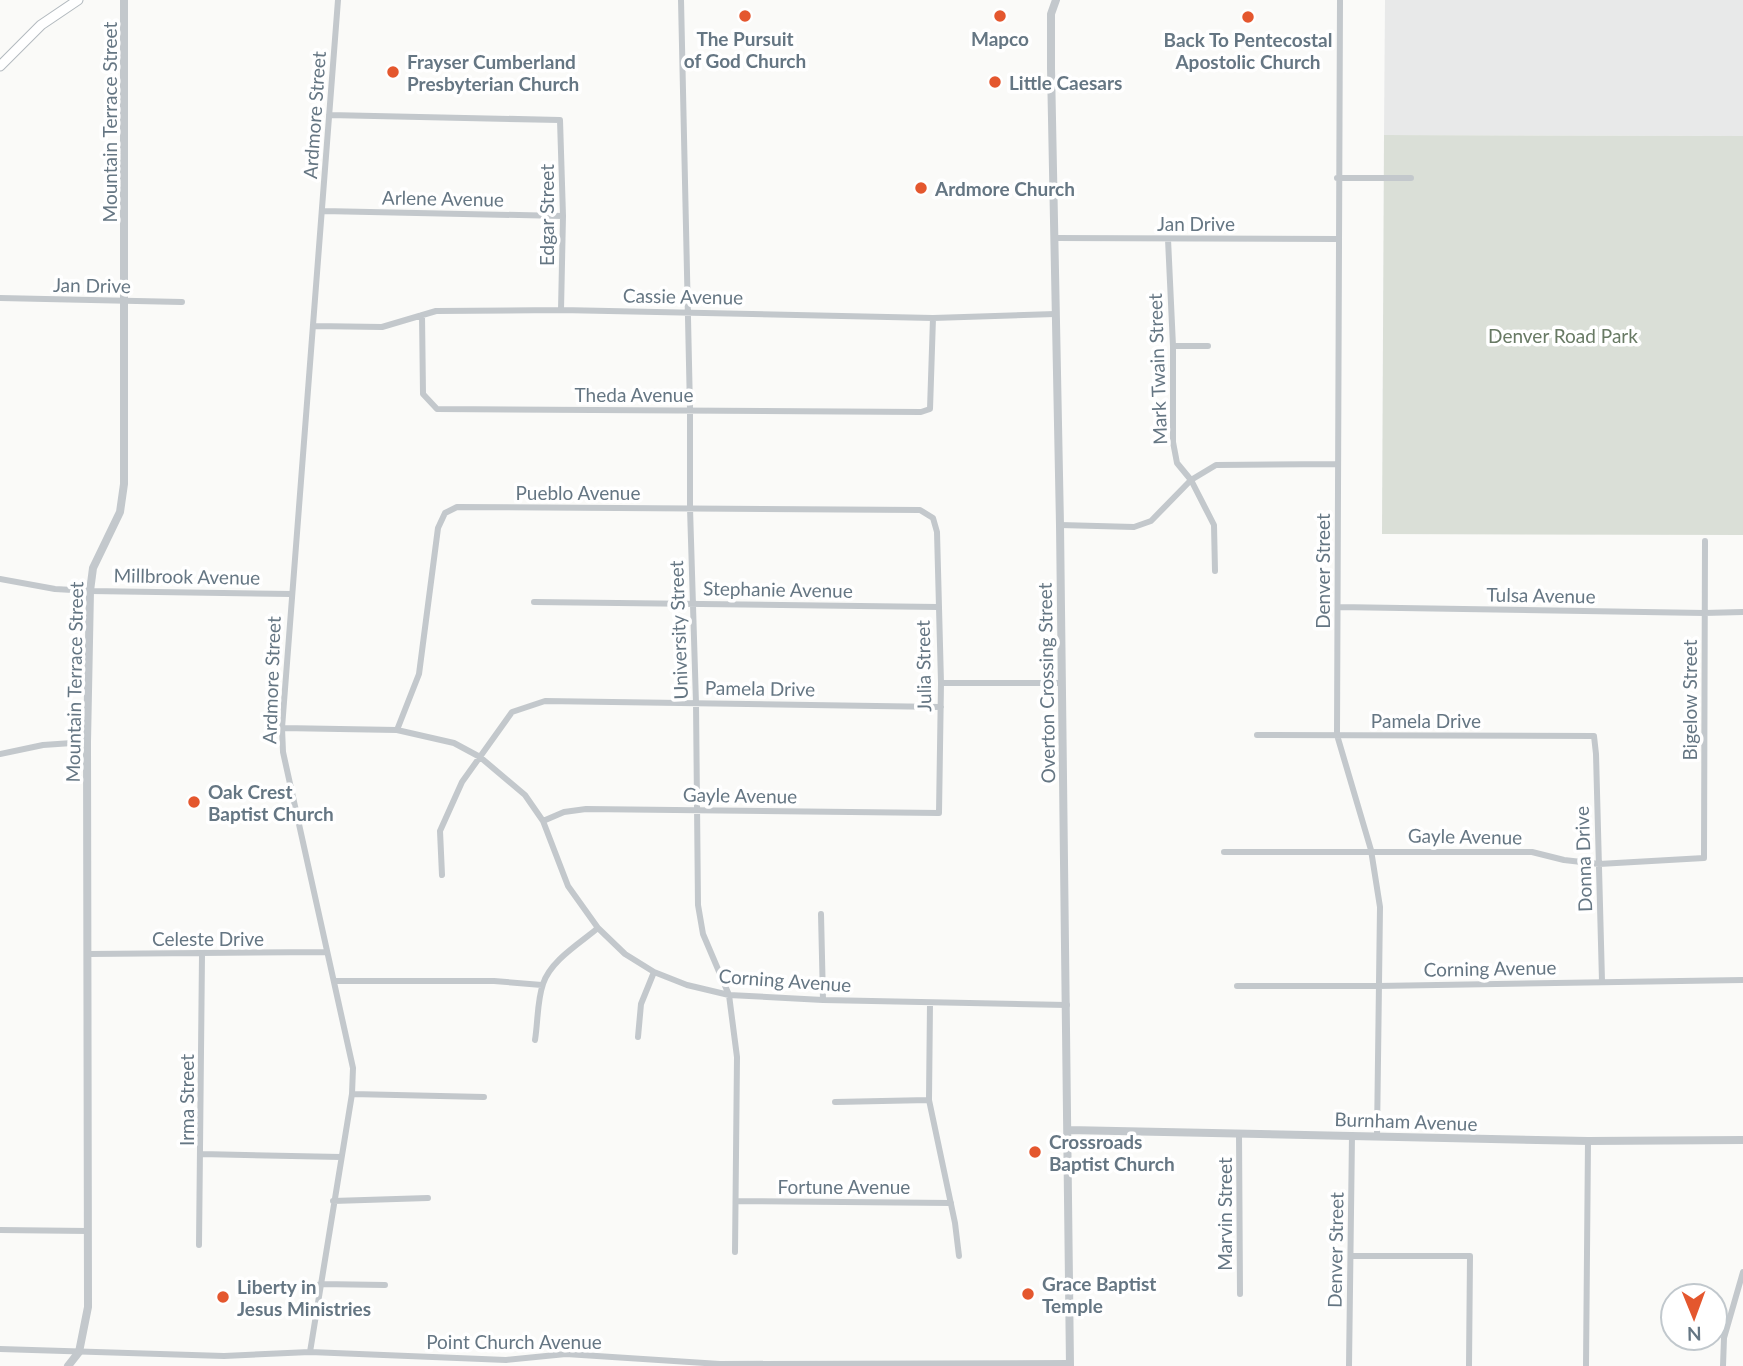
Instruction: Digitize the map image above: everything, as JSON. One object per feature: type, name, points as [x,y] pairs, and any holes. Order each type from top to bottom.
[{"type":"main road","points":[[0,66],[41,25],[79,0]]},
{"type":"street","name":"Mountain Terrace Street","points":[[68,1366],[79,1352],[89,1307],[87,742],[90,591],[93,569],[120,512],[124,484],[124,0]]},
{"type":"street","name":"Ardmore Street","points":[[310,1353],[352,1094],[353,1068],[283,752],[282,728],[338,0]]},
{"type":"street","name":"University Street","points":[[681,0],[698,905],[704,934],[729,995],[737,1057],[735,1252]]},
{"type":"street","name":"Overton Crossing Street","points":[[1056,0],[1051,22],[1070,1365]]},
{"type":"street","name":"Denver Street","points":[[1340,0],[1337,735],[1371,850],[1380,907],[1377,1136]]},
{"type":"street","name":"Edgar Street","points":[[330,115],[560,120],[563,216],[561,310]]},
{"type":"street","points":[[1338,178],[1411,178]]},
{"type":"street","name":"Arlene Avenue","points":[[323,211],[563,216]]},
{"type":"street","name":"Jan Drive","points":[[1055,238],[1338,239]]},
{"type":"street","name":"Mark Twain Street","points":[[1168,239],[1173,346],[1172,442],[1177,463],[1191,480],[1214,525],[1215,571]]},
{"type":"street","name":"Jan Drive","points":[[0,298],[183,302]]},
{"type":"street","name":"Cassie Avenue","points":[[313,326],[382,327],[436,311],[561,310],[933,318],[1055,314]]},
{"type":"street","name":"Theda Avenue","points":[[422,315],[423,394],[437,409],[921,412],[930,409],[933,318]]},
{"type":"street","points":[[1173,346],[1208,346]]},
{"type":"street","points":[[1060,525],[1134,527],[1151,521],[1191,480],[1216,464],[1337,464]]},
{"type":"street","name":"Pueblo Avenue","points":[[397,730],[419,674],[438,528],[445,513],[457,507],[920,510],[933,518]]},
{"type":"street","name":"Julia Street","points":[[933,518],[937,532],[941,683],[939,813]]},
{"type":"street","name":"Bigelow Street","points":[[1704,541],[1704,859]]},
{"type":"street","name":"Millbrook Avenue","points":[[0,579],[55,589],[90,591],[291,594]]},
{"type":"street","name":"Stephanie Avenue","points":[[534,602],[938,607]]},
{"type":"street","name":"Tulsa Avenue","points":[[1338,607],[1743,612]]},
{"type":"street","points":[[941,683],[1061,683]]},
{"type":"street","name":"Pamela Drive","points":[[442,875],[440,831],[461,782],[512,712],[545,701],[941,707]]},
{"type":"street","name":"Corning Avenue","points":[[282,728],[397,730],[454,743],[480,757],[525,795],[543,821],[568,886],[598,928],[625,954],[654,972],[687,985],[729,995],[823,1000],[1067,1005]]},
{"type":"street","name":"Pamela Drive","points":[[1257,735],[1594,736]]},
{"type":"street","name":"Donna Drive","points":[[1594,736],[1602,981]]},
{"type":"street","points":[[0,754],[43,745],[87,742]]},
{"type":"street","name":"Gayle Avenue","points":[[543,821],[564,812],[586,809],[939,813]]},
{"type":"street","name":"Gayle Avenue","points":[[1224,852],[1532,852],[1564,860],[1599,864],[1704,859]]},
{"type":"street","points":[[821,914],[823,1000]]},
{"type":"street","points":[[535,1040],[542,985],[546,976],[561,959],[598,928]]},
{"type":"street","name":"Celeste Drive","points":[[89,954],[327,952]]},
{"type":"street","name":"Irma Street","points":[[199,1245],[202,955]]},
{"type":"street","points":[[638,1037],[641,1004],[654,972]]},
{"type":"street","name":"Corning Avenue","points":[[1237,985],[1378,986],[1743,980]]},
{"type":"street","points":[[335,981],[542,985]]},
{"type":"street","points":[[930,1003],[929,1100],[951,1202],[959,1256]]},
{"type":"street","points":[[352,1094],[484,1097]]},
{"type":"street","points":[[835,1102],[929,1100]]},
{"type":"street","name":"Burnham Avenue","points":[[1068,1130],[1588,1141],[1743,1140]]},
{"type":"street","name":"Marvin Street","points":[[1239,1134],[1240,1294]]},
{"type":"street","name":"Denver Street","points":[[1349,1366],[1352,1135]]},
{"type":"street","points":[[1586,1366],[1588,1141]]},
{"type":"street","points":[[201,1154],[341,1157]]},
{"type":"street","points":[[333,1201],[428,1198]]},
{"type":"street","name":"Fortune Avenue","points":[[736,1201],[951,1202]]},
{"type":"street","points":[[0,1230],[88,1231]]},
{"type":"street","points":[[1351,1256],[1470,1256],[1469,1366]]},
{"type":"street","points":[[1723,1366],[1724,1338],[1743,1272]]},
{"type":"street","points":[[320,1284],[385,1285]]},
{"type":"street","name":"Point Church Avenue","points":[[0,1349],[224,1356],[310,1353],[506,1360],[566,1354],[720,1365],[1070,1365]]},
{"type":"shaded area","points":[[1385,0],[1743,0],[1743,136],[1384,135]]},
{"type":"green space","name":"Denver Road Park","points":[[1384,135],[1743,136],[1743,535],[1382,534]]},
{"type":"place","name":"The Pursuit of God Church","points":[[745,16]]},
{"type":"place","name":"Mapco","points":[[1000,16]]},
{"type":"place","name":"Back To Pentecostal Apostolic Church","points":[[1248,17]]},
{"type":"place","name":"Frayser Cumberland Presbyterian Church","points":[[393,72]]},
{"type":"place","name":"Little Caesars","points":[[995,82]]},
{"type":"place","name":"Ardmore Church","points":[[921,188]]},
{"type":"place","name":"Oak Crest Baptist Church","points":[[194,802]]},
{"type":"place","name":"Crossroads Baptist Church","points":[[1035,1152]]},
{"type":"place","name":"Grace Baptist Temple","points":[[1028,1294]]},
{"type":"place","name":"Liberty in Jesus Ministries","points":[[223,1297]]}]
